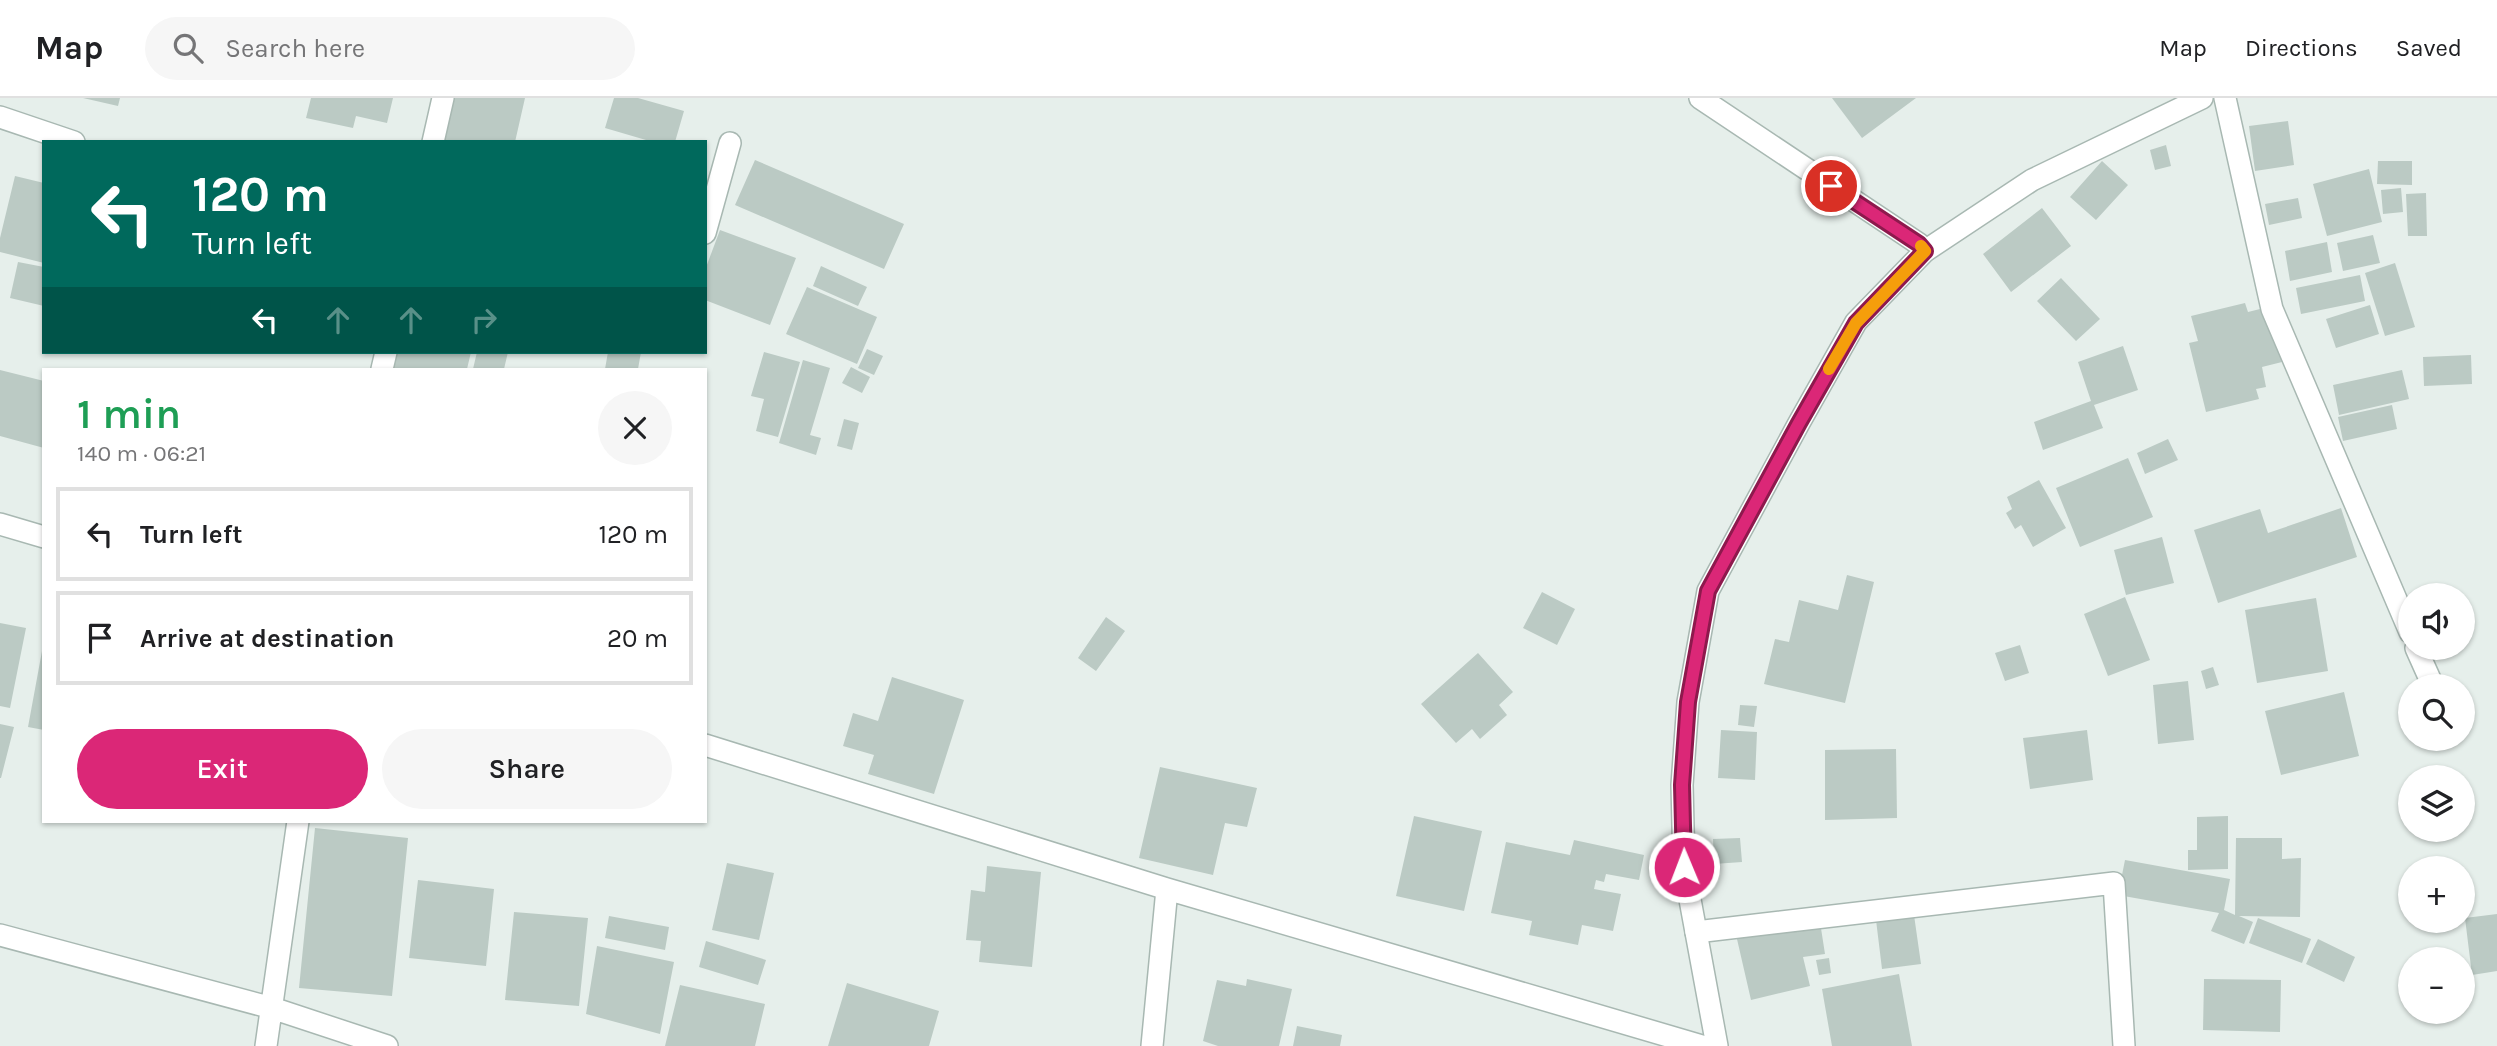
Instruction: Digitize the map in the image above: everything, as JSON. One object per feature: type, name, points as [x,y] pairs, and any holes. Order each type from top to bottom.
[{"type":"street","points":[[433,140],[443,98]]},
{"type":"street","points":[[1700,98],[1919,244],[1925,251]]},
{"type":"street","points":[[1717,1046],[1684,867],[1682,785],[1688,702],[1708,591],[1856,323],[1925,251],[2032,180],[2202,98]]},
{"type":"street","points":[[2225,98],[2272,309],[2398,604]]},
{"type":"street","points":[[0,117],[68,140]]},
{"type":"street","points":[[707,226],[730,143]]},
{"type":"street","points":[[0,524],[42,536]]},
{"type":"street","points":[[707,746],[1167,889],[1702,1046]]},
{"type":"street","points":[[266,1046],[298,823]]},
{"type":"street","points":[[1696,932],[2114,883],[2124,1046]]},
{"type":"street","points":[[1153,1046],[1167,889]]},
{"type":"street","points":[[0,935],[272,1008],[387,1046]]},
{"type":"building","points":[[83,98],[120,98],[118,106]]},
{"type":"building","points":[[311,98],[393,98],[387,123],[356,116],[353,128],[306,118]]},
{"type":"building","points":[[447,98],[525,98],[515,140],[437,140]]},
{"type":"building","points":[[614,98],[638,98],[684,111],[676,140],[646,140],[605,128]]},
{"type":"building","points":[[1832,98],[1916,98],[1862,138]]},
{"type":"building","points":[[2288,121],[2294,165],[2255,171],[2249,126]]},
{"type":"building","points":[[2166,145],[2171,166],[2155,170],[2150,150]]},
{"type":"building","points":[[755,160],[904,224],[884,269],[735,205]]},
{"type":"building","points":[[2102,161],[2128,185],[2096,220],[2070,197]]},
{"type":"building","points":[[2378,161],[2412,161],[2412,185],[2377,184]]},
{"type":"building","points":[[2369,169],[2382,222],[2327,236],[2313,184]]},
{"type":"building","points":[[15,176],[42,183],[42,262],[0,252],[0,238]]},
{"type":"building","points":[[2401,188],[2403,212],[2383,214],[2381,190]]},
{"type":"building","points":[[2426,193],[2427,236],[2408,236],[2406,194]]},
{"type":"building","points":[[2298,198],[2302,218],[2269,225],[2265,204]]},
{"type":"building","points":[[2042,208],[2071,246],[2011,292],[1983,254]]},
{"type":"building","points":[[720,230],[796,258],[770,325],[707,301],[707,265]]},
{"type":"building","points":[[2373,235],[2380,263],[2343,271],[2337,243]]},
{"type":"building","points":[[2327,242],[2332,272],[2290,281],[2285,251]]},
{"type":"building","points":[[18,262],[42,267],[42,306],[10,298]]},
{"type":"building","points":[[2395,263],[2415,327],[2385,336],[2365,273]]},
{"type":"building","points":[[821,266],[867,287],[858,306],[813,286]]},
{"type":"building","points":[[2360,275],[2365,301],[2301,314],[2296,288]]},
{"type":"building","points":[[2061,278],[2100,319],[2076,341],[2037,301]]},
{"type":"building","points":[[807,287],[877,317],[857,364],[786,334]]},
{"type":"building","points":[[2245,303],[2248,312],[2268,307],[2282,362],[2262,367],[2266,387],[2256,389],[2259,399],[2206,412],[2189,343],[2198,341],[2191,316]]},
{"type":"building","points":[[2370,305],[2379,334],[2336,348],[2326,319]]},
{"type":"building","points":[[2123,346],[2138,390],[2094,405],[2103,428],[2043,450],[2034,422],[2091,401],[2078,362]]},
{"type":"building","points":[[867,349],[883,356],[874,375],[858,368]]},
{"type":"building","points":[[764,352],[800,362],[778,437],[756,431],[764,399],[751,396]]},
{"type":"building","points":[[397,354],[471,354],[467,368],[393,368]]},
{"type":"building","points":[[477,354],[508,354],[504,368],[473,368]]},
{"type":"building","points":[[608,354],[641,354],[638,368],[605,368]]},
{"type":"building","points":[[2471,355],[2472,384],[2424,386],[2423,357]]},
{"type":"building","points":[[803,360],[830,368],[810,435],[821,438],[816,455],[779,443]]},
{"type":"building","points":[[851,367],[870,377],[862,393],[842,383]]},
{"type":"building","points":[[0,370],[42,380],[42,447],[0,436]]},
{"type":"building","points":[[2402,370],[2409,399],[2339,415],[2333,385]]},
{"type":"building","points":[[2392,405],[2397,429],[2343,441],[2338,417]]},
{"type":"building","points":[[844,419],[859,423],[852,450],[837,446]]},
{"type":"building","points":[[2168,439],[2178,460],[2145,474],[2137,453]]},
{"type":"building","points":[[2128,458],[2153,517],[2080,547],[2056,488]]},
{"type":"building","points":[[2039,480],[2066,528],[2033,547],[2021,525],[2015,529],[2006,513],[2012,509],[2007,497]]},
{"type":"building","points":[[2341,508],[2357,557],[2218,603],[2194,530],[2260,509],[2268,533]]},
{"type":"building","points":[[2162,537],[2174,583],[2126,595],[2114,550]]},
{"type":"building","points":[[1847,575],[1874,582],[1845,703],[1764,684],[1775,639],[1789,642],[1799,600],[1838,610]]},
{"type":"building","points":[[1542,592],[1575,609],[1557,645],[1523,628]]},
{"type":"building","points":[[2125,597],[2150,660],[2108,676],[2084,614]]},
{"type":"building","points":[[2316,598],[2328,671],[2257,683],[2245,610]]},
{"type":"building","points":[[1106,617],[1125,631],[1096,671],[1078,658]]},
{"type":"building","points":[[0,623],[26,628],[10,708],[0,706]]},
{"type":"building","points":[[2020,645],[2029,673],[2005,681],[1995,653]]},
{"type":"building","points":[[42,651],[42,730],[28,727]]},
{"type":"building","points":[[1478,653],[1513,692],[1499,705],[1507,715],[1480,739],[1472,729],[1456,743],[1421,704]]},
{"type":"building","points":[[2213,667],[2219,685],[2206,689],[2201,671]]},
{"type":"building","points":[[892,677],[964,700],[934,794],[868,774],[874,755],[843,746],[853,713],[878,721]]},
{"type":"building","points":[[2188,681],[2194,740],[2158,744],[2153,685]]},
{"type":"building","points":[[2344,692],[2359,756],[2281,775],[2265,711]]},
{"type":"building","points":[[1740,705],[1757,706],[1754,727],[1738,725]]},
{"type":"building","points":[[0,724],[14,727],[1,778],[0,778]]},
{"type":"building","points":[[1721,730],[1757,732],[1755,780],[1718,778]]},
{"type":"building","points":[[2087,730],[2093,780],[2030,789],[2023,738]]},
{"type":"building","points":[[1896,749],[1897,818],[1825,820],[1825,750]]},
{"type":"building","points":[[1160,767],[1257,788],[1247,827],[1225,823],[1213,875],[1139,858]]},
{"type":"building","points":[[1414,816],[1482,831],[1464,911],[1396,896]]},
{"type":"building","points":[[2228,816],[2228,869],[2188,870],[2188,850],[2197,850],[2197,817]]},
{"type":"building","points":[[315,828],[408,838],[392,996],[299,988]]},
{"type":"building","points":[[1740,838],[1742,862],[1714,864],[1713,839]]},
{"type":"building","points":[[2236,838],[2282,838],[2282,859],[2301,858],[2300,917],[2239,916],[2253,922],[2244,944],[2211,931],[2219,913],[2118,895],[2125,860],[2230,879],[2224,910],[2235,915]]},
{"type":"building","points":[[1574,840],[1644,855],[1639,880],[1606,874],[1604,882],[1596,880],[1594,889],[1621,894],[1613,931],[1582,925],[1578,945],[1529,935],[1532,921],[1491,913],[1506,842],[1570,855]]},
{"type":"building","points":[[727,863],[774,873],[759,940],[712,930]]},
{"type":"building","points":[[987,866],[1041,872],[1032,967],[979,962],[981,941],[966,940],[971,890],[985,892]]},
{"type":"building","points":[[418,880],[494,889],[486,966],[409,958]]},
{"type":"building","points":[[1818,909],[1825,954],[1803,957],[1810,986],[1751,1000],[1734,926],[1793,912],[1798,933],[1795,912]]},
{"type":"building","points":[[514,912],[588,918],[579,1006],[505,1000]]},
{"type":"building","points":[[2497,914],[2497,971],[2475,975],[2475,947],[2469,947],[2467,933],[2475,933],[2475,917]]},
{"type":"building","points":[[1914,915],[1921,964],[1882,969],[1876,920]]},
{"type":"building","points":[[609,916],[669,927],[665,950],[605,938]]},
{"type":"building","points":[[2258,918],[2311,939],[2302,963],[2249,943]]},
{"type":"building","points":[[2318,939],[2355,957],[2344,982],[2306,964]]},
{"type":"building","points":[[706,941],[766,960],[758,985],[699,967]]},
{"type":"building","points":[[597,946],[674,962],[660,1034],[586,1014]]},
{"type":"building","points":[[1829,958],[1831,973],[1819,975],[1816,960]]},
{"type":"building","points":[[1899,974],[1912,1046],[1832,1046],[1822,989]]},
{"type":"building","points":[[1247,979],[1292,989],[1279,1046],[1218,1046],[1203,1041],[1217,980],[1246,986]]},
{"type":"building","points":[[2204,979],[2281,980],[2280,1032],[2203,1030]]},
{"type":"building","points":[[847,983],[939,1011],[929,1046],[828,1046]]},
{"type":"building","points":[[680,985],[765,1004],[755,1046],[665,1046]]},
{"type":"building","points":[[1297,1026],[1342,1035],[1340,1046],[1293,1046]]},
{"type":"slow traffic","points":[[1829,369],[1856,323],[1925,251],[1921,246]]},
{"type":"route","points":[[1684,867],[1682,785],[1688,702],[1708,591],[1856,323],[1925,251],[1919,244],[1831,186]]}]
